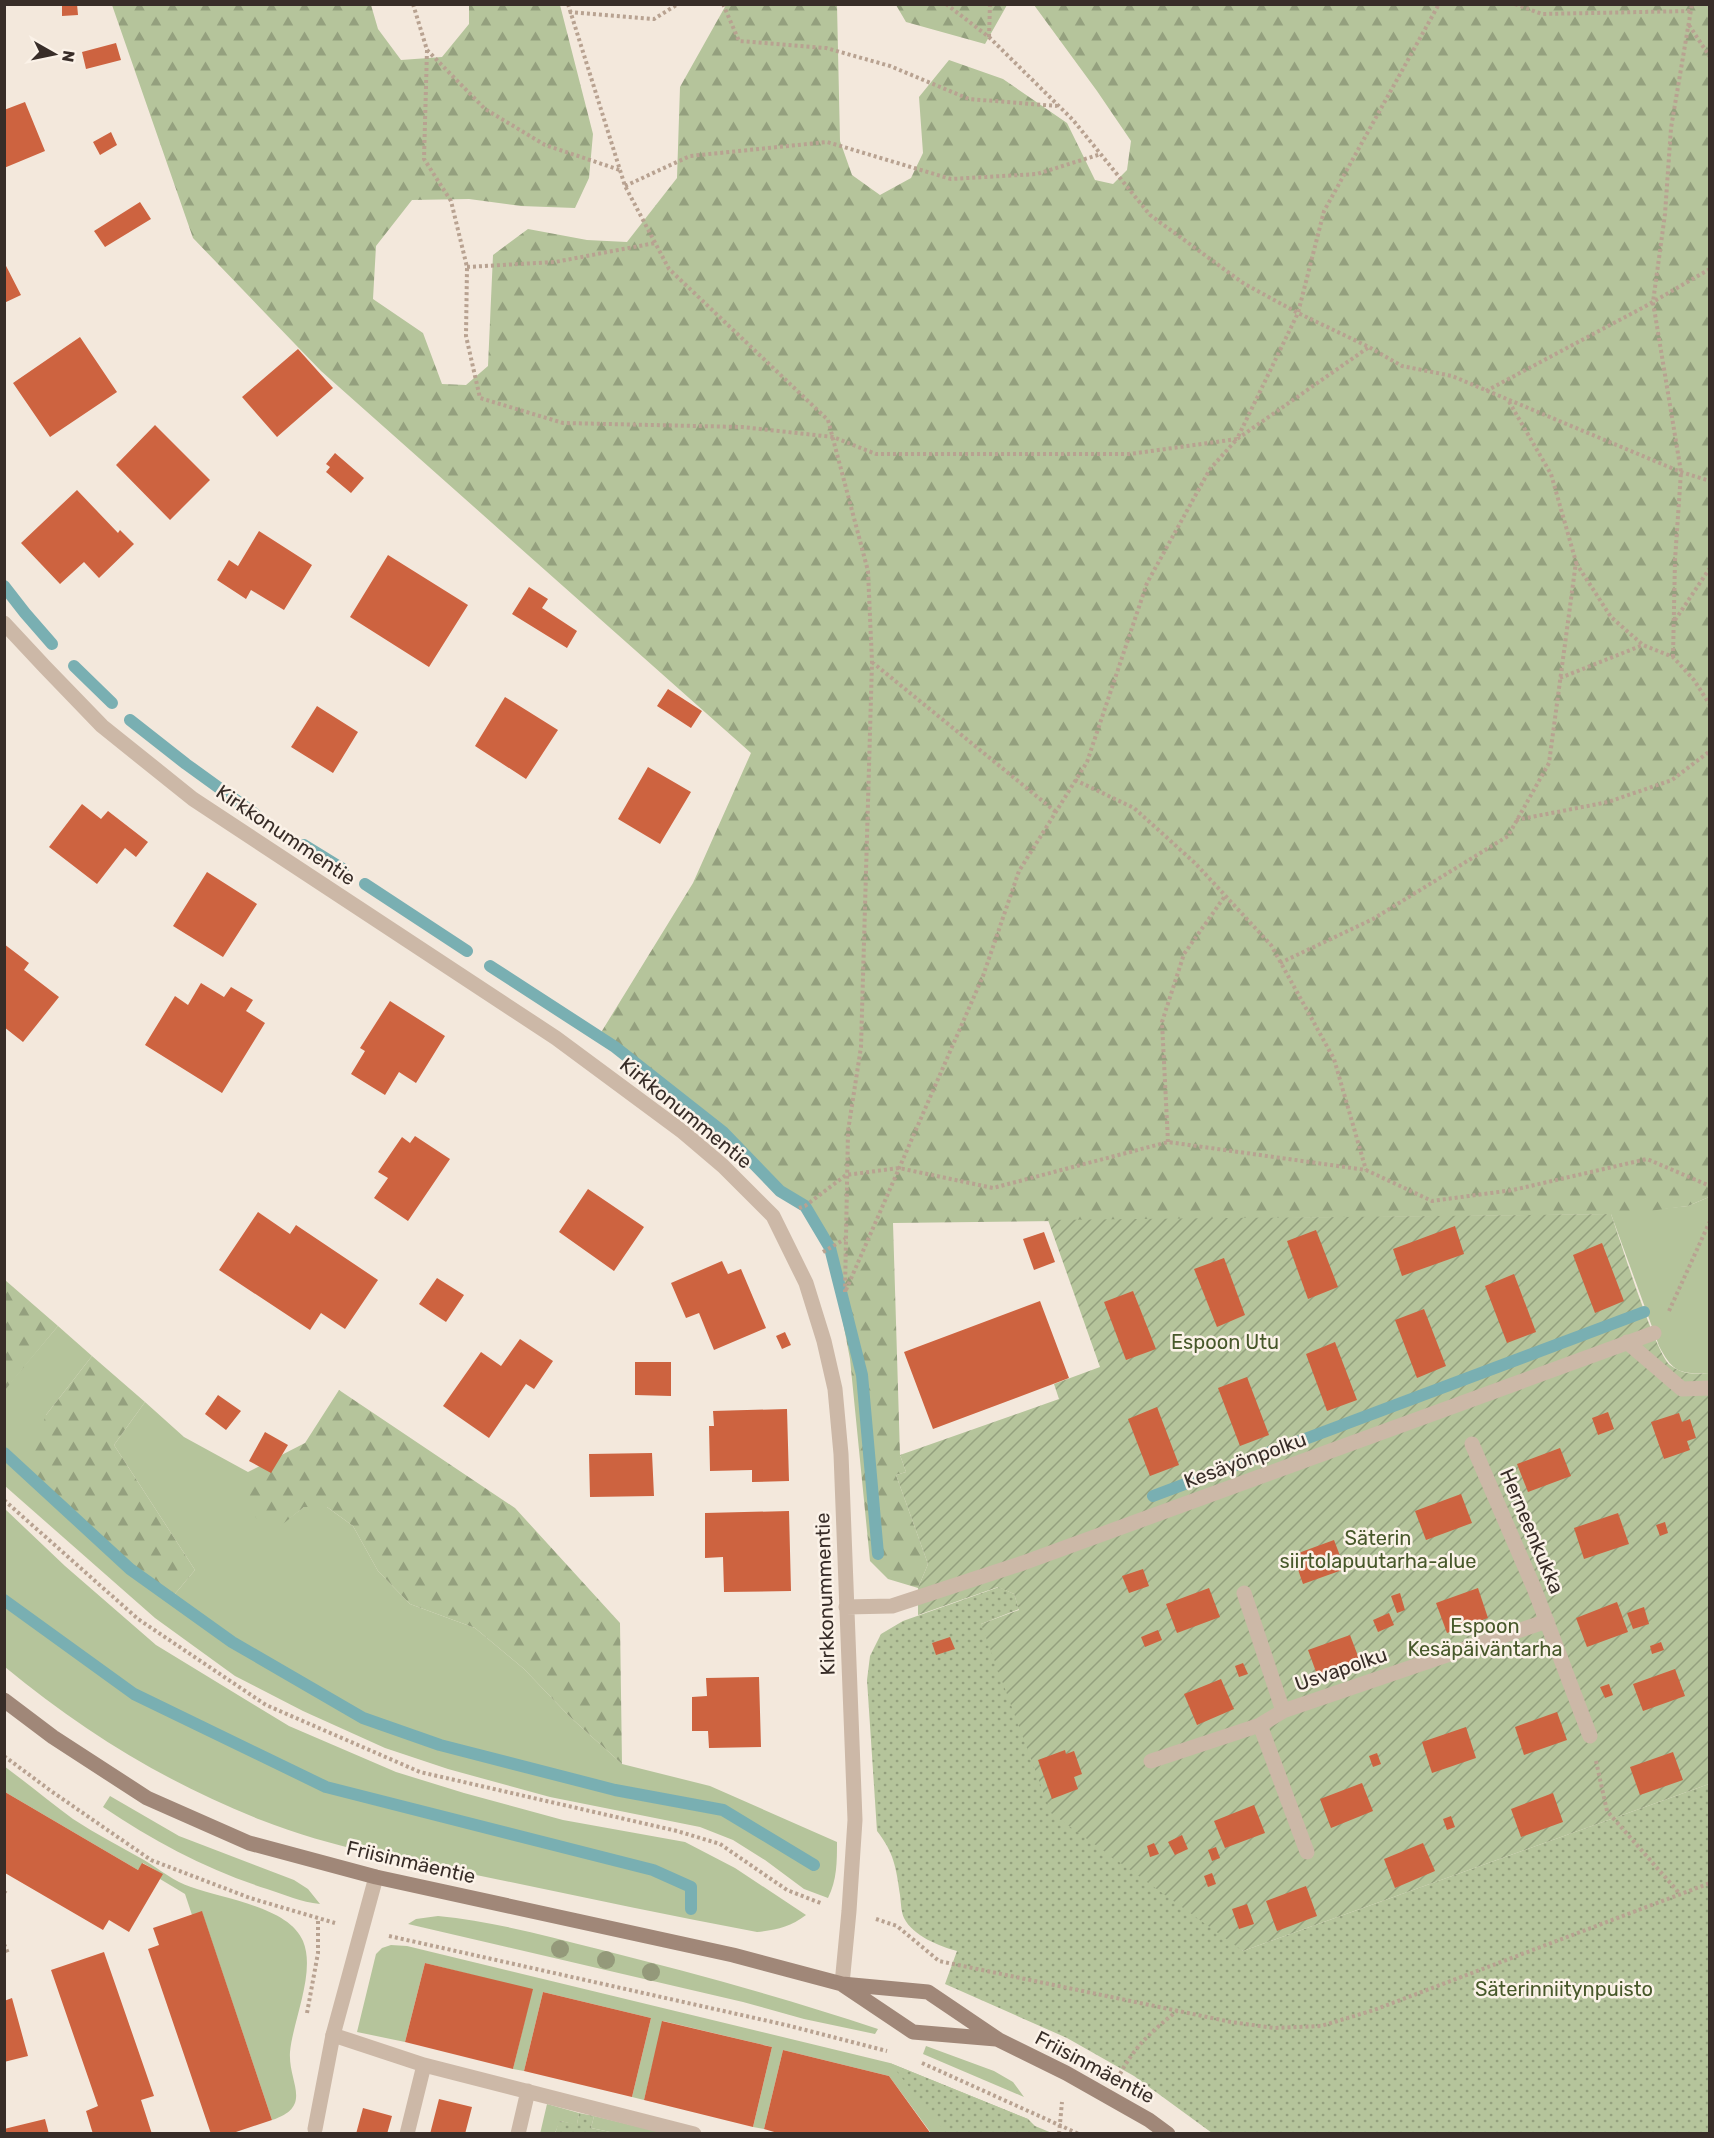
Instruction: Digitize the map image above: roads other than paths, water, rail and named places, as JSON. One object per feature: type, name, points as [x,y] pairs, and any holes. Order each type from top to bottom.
[{"type":"main road","name":"Friisinmäentie","points":[[4,1700],[53,1737],[147,1798],[249,1843],[376,1877],[733,1955],[842,1984],[928,1992],[999,2040],[1108,2096],[1168,2133]]},
{"type":"main road","name":"Friisinmäentie","points":[[842,1984],[913,2032],[999,2040]]},
{"type":"street","name":"Kirkkonummentie","points":[[4,622],[102,726],[194,799],[556,1038],[683,1132],[723,1166],[773,1216],[806,1283],[836,1389],[841,1454],[855,1820],[842,1984]]},
{"type":"street","name":"Kesäyönpolku","points":[[846,1608],[892,1606],[1023,1563],[1654,1333]]},
{"type":"street","points":[[1627,1342],[1682,1389],[1710,1388]]},
{"type":"street","name":"Herneenkukka","points":[[1472,1444],[1547,1621],[1590,1736]]},
{"type":"street","points":[[1244,1593],[1283,1711]]},
{"type":"street","name":"Usvapolku","points":[[1151,1761],[1260,1725],[1283,1711],[1547,1621]]},
{"type":"street","points":[[1260,1725],[1307,1852]]},
{"type":"street","points":[[315,2129],[333,2035],[376,1877]]},
{"type":"street","points":[[333,2035],[424,2065],[693,2133]]},
{"type":"street","points":[[407,2133],[424,2065]]},
{"type":"street","points":[[518,2133],[528,2091]]},
{"type":"waterway","points":[[4,586],[52,644]]},
{"type":"waterway","points":[[74,666],[112,703]]},
{"type":"waterway","points":[[130,720],[255,814]]},
{"type":"waterway","points":[[304,845],[343,869]]},
{"type":"waterway","points":[[365,884],[467,951]]},
{"type":"waterway","points":[[490,966],[615,1047],[723,1132],[780,1191],[805,1206],[830,1248],[862,1375],[878,1554]]},
{"type":"waterway","points":[[1153,1496],[1644,1312]]},
{"type":"waterway","points":[[4,1453],[130,1569],[232,1642],[363,1718],[440,1745],[615,1790],[723,1810],[814,1865]]},
{"type":"waterway","points":[[4,1600],[134,1694],[326,1787],[653,1870],[691,1887],[691,1909]]},
{"type":"park label","name":"Espoon Utu","points":[[1225,1342]]},
{"type":"park label","name":"Säterin siirtolapuutarha-alue","points":[[1378,1550]]},
{"type":"park label","name":"Espoon Kesäpäiväntarha","points":[[1485,1638]]},
{"type":"park label","name":"Säterinniitynpuisto","points":[[1564,1989]]}]
